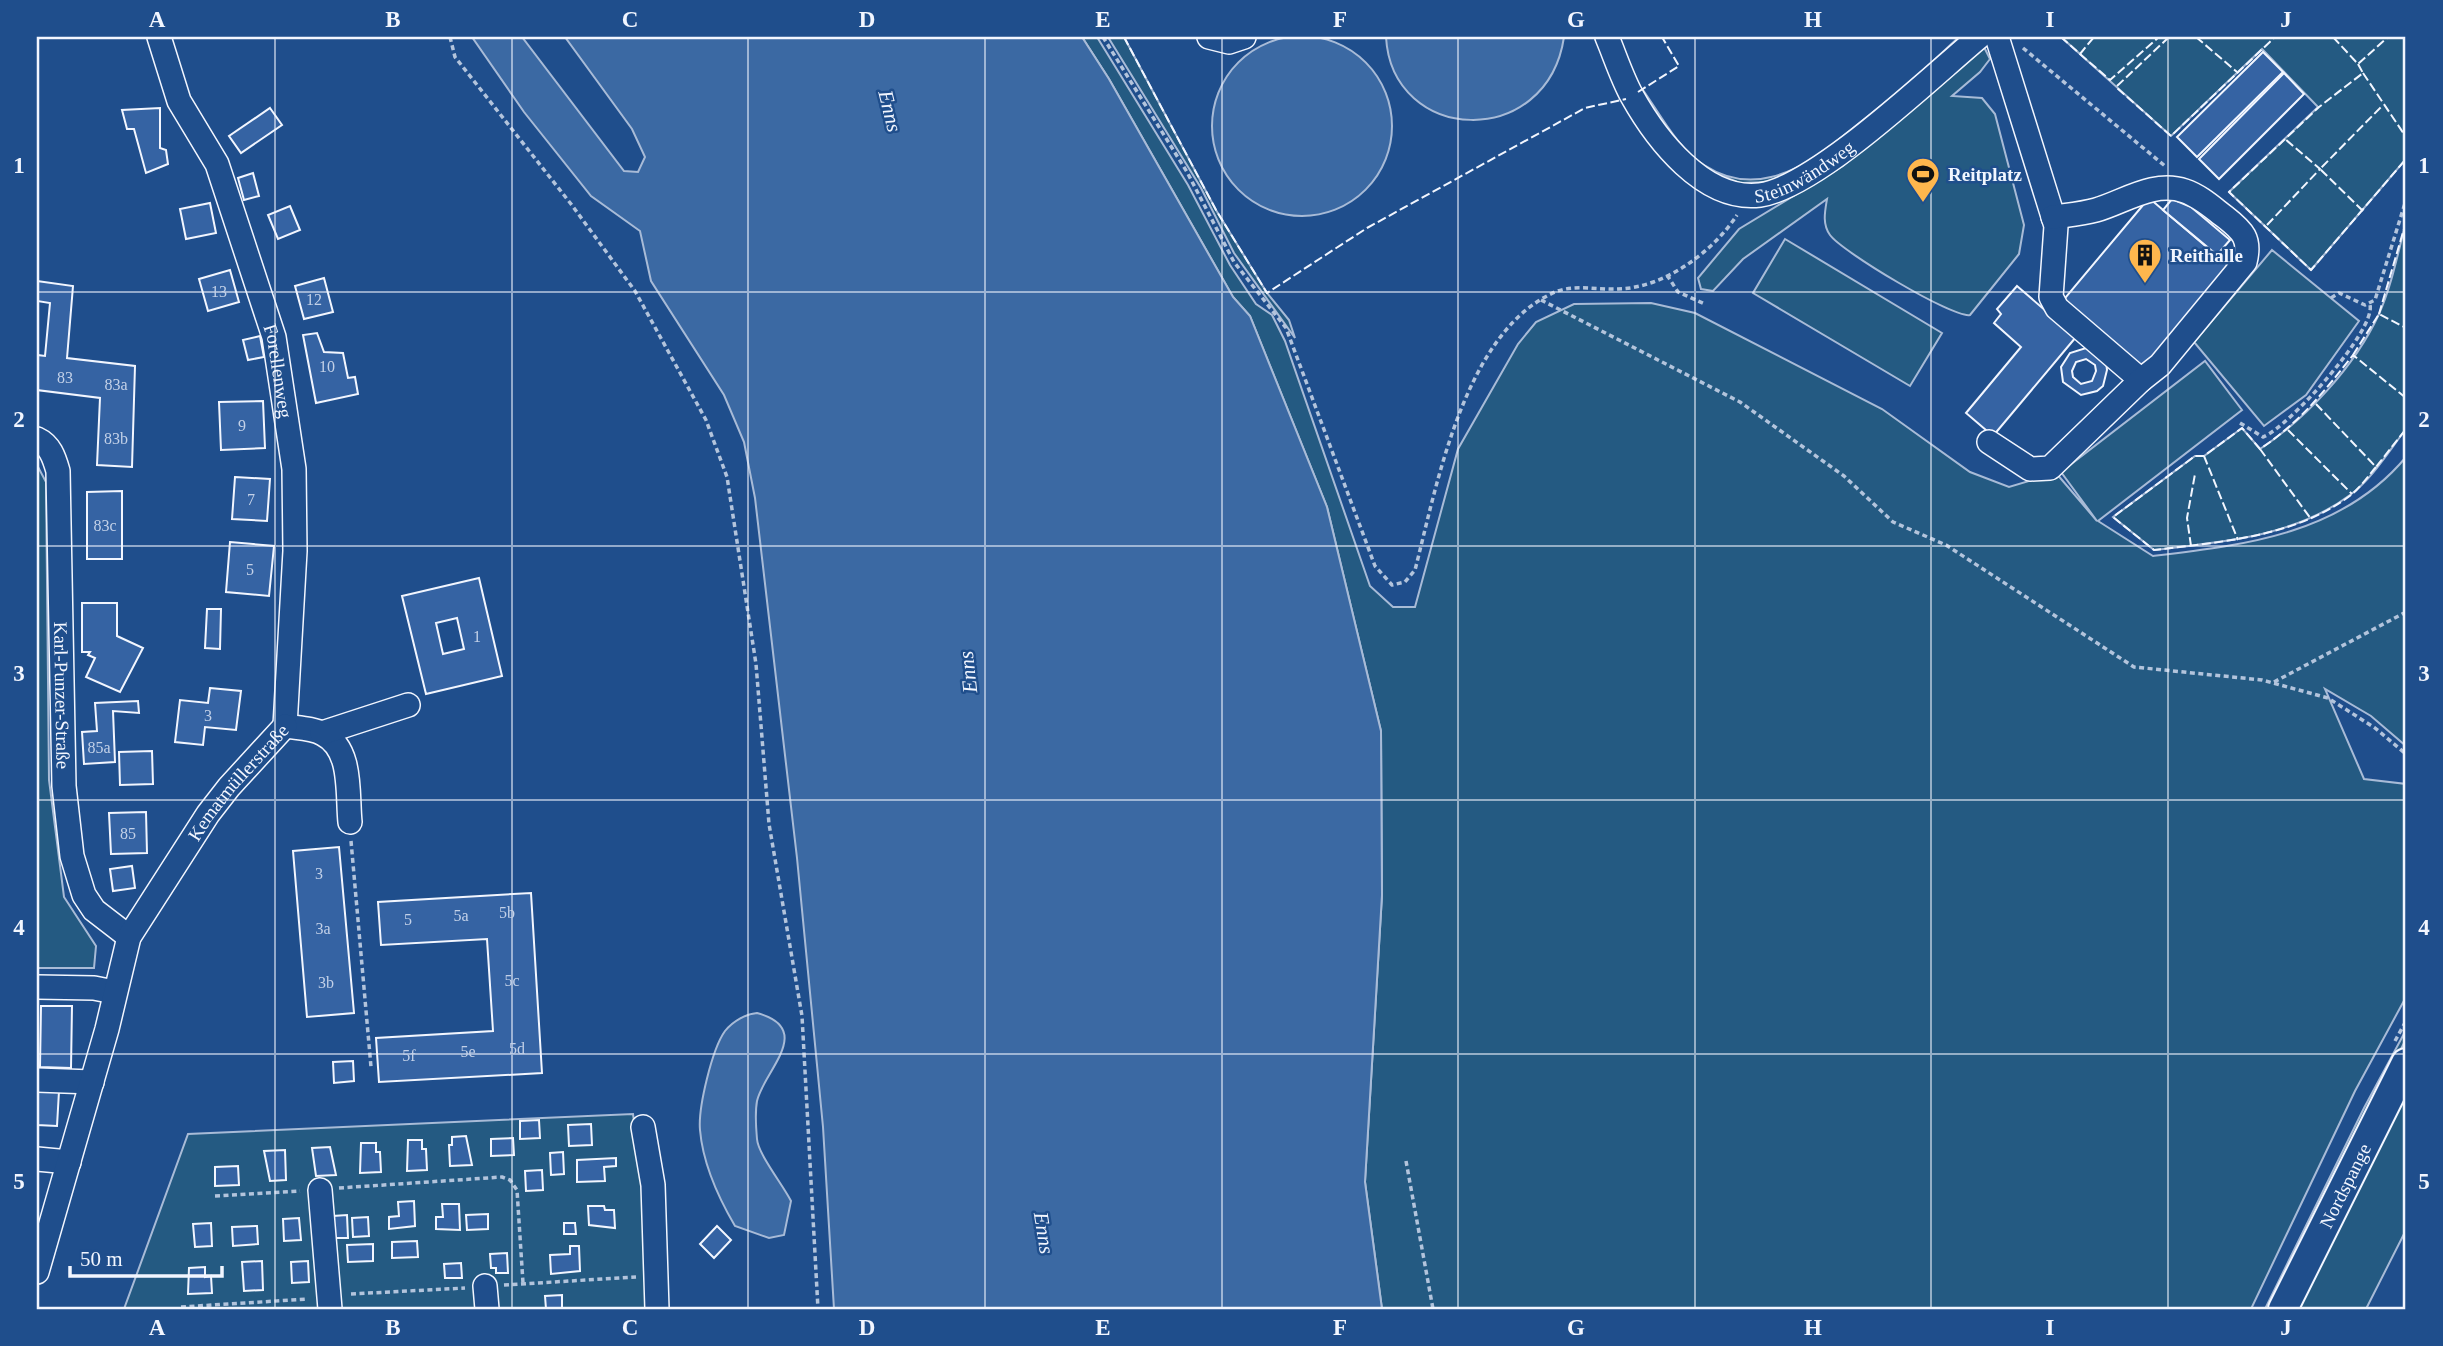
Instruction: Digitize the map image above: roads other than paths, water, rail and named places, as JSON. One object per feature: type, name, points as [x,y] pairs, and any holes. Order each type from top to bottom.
[{"type":"main road","name":"Nordspange","points":[[2283,1309],[2406,1063]]},
{"type":"street","name":"Forellenweg","points":[[159,37],[179,101],[217,164],[274,337],[294,469],[295,551],[285,726]]},
{"type":"street","points":[[1209,37],[1229,42],[1244,37]]},
{"type":"street","name":"Steinwändweg","points":[[1607,37],[1632,95],[1684,164],[1703,179],[1727,191],[1761,195],[1820,168],[1979,37]]},
{"type":"street","points":[[2008,41],[2053,217],[2056,246],[2051,298],[2057,308],[2141,380]]},
{"type":"street","points":[[1989,442],[2030,469],[2050,468],[2141,380],[2161,365],[2245,262],[2248,250],[2242,230],[2203,200],[2185,191],[2150,190],[2096,210],[2053,217]]},
{"type":"street","name":"Karl-Punzer-Straße","points":[[37,439],[44,442],[54,456],[58,471],[64,786],[72,856],[84,895],[94,910],[129,937]]},
{"type":"street","points":[[322,733],[408,705]]},
{"type":"street","name":"Kematmüllerstraße","points":[[37,1272],[92,1082],[129,937],[208,814],[285,726],[322,733],[336,743],[345,760],[350,822]]},
{"type":"street","points":[[37,987],[94,988],[114,992]]},
{"type":"street","points":[[37,1080],[92,1082]]},
{"type":"street","points":[[643,1127],[653,1185],[657,1309]]},
{"type":"street","points":[[37,1159],[69,1163]]},
{"type":"street","points":[[320,1190],[329,1304]]},
{"type":"water","points":[[1302,36],[1336,43],[1365,63],[1385,92],[1392,126],[1385,160],[1365,189],[1336,209],[1302,216],[1268,209],[1239,189],[1219,160],[1212,126],[1219,92],[1239,63],[1268,43]]},
{"type":"water","name":"Enns","points":[[472,37],[522,37],[624,171],[638,172],[645,157],[632,129],[565,37],[1082,37],[1109,79],[1233,297],[1250,316],[1327,507],[1381,731],[1382,895],[1365,1182],[1382,1309],[834,1309],[823,1127],[797,858],[755,498],[744,442],[724,395],[651,281],[640,231],[591,196],[524,112]]},
{"type":"water","points":[[1386,37],[1564,37],[1552,74],[1530,100],[1502,115],[1471,120],[1440,114],[1414,98],[1395,72]]},
{"type":"water","points":[[757,1013],[774,1020],[783,1029],[785,1040],[761,1090],[756,1110],[758,1145],[791,1201],[784,1235],[769,1238],[735,1226],[712,1180],[704,1156],[700,1130],[707,1079],[720,1040],[736,1021]]},
{"type":"place","name":"Reitplatz","points":[[1923,204]]},
{"type":"place","name":"Reithalle","points":[[2145,285]]}]
